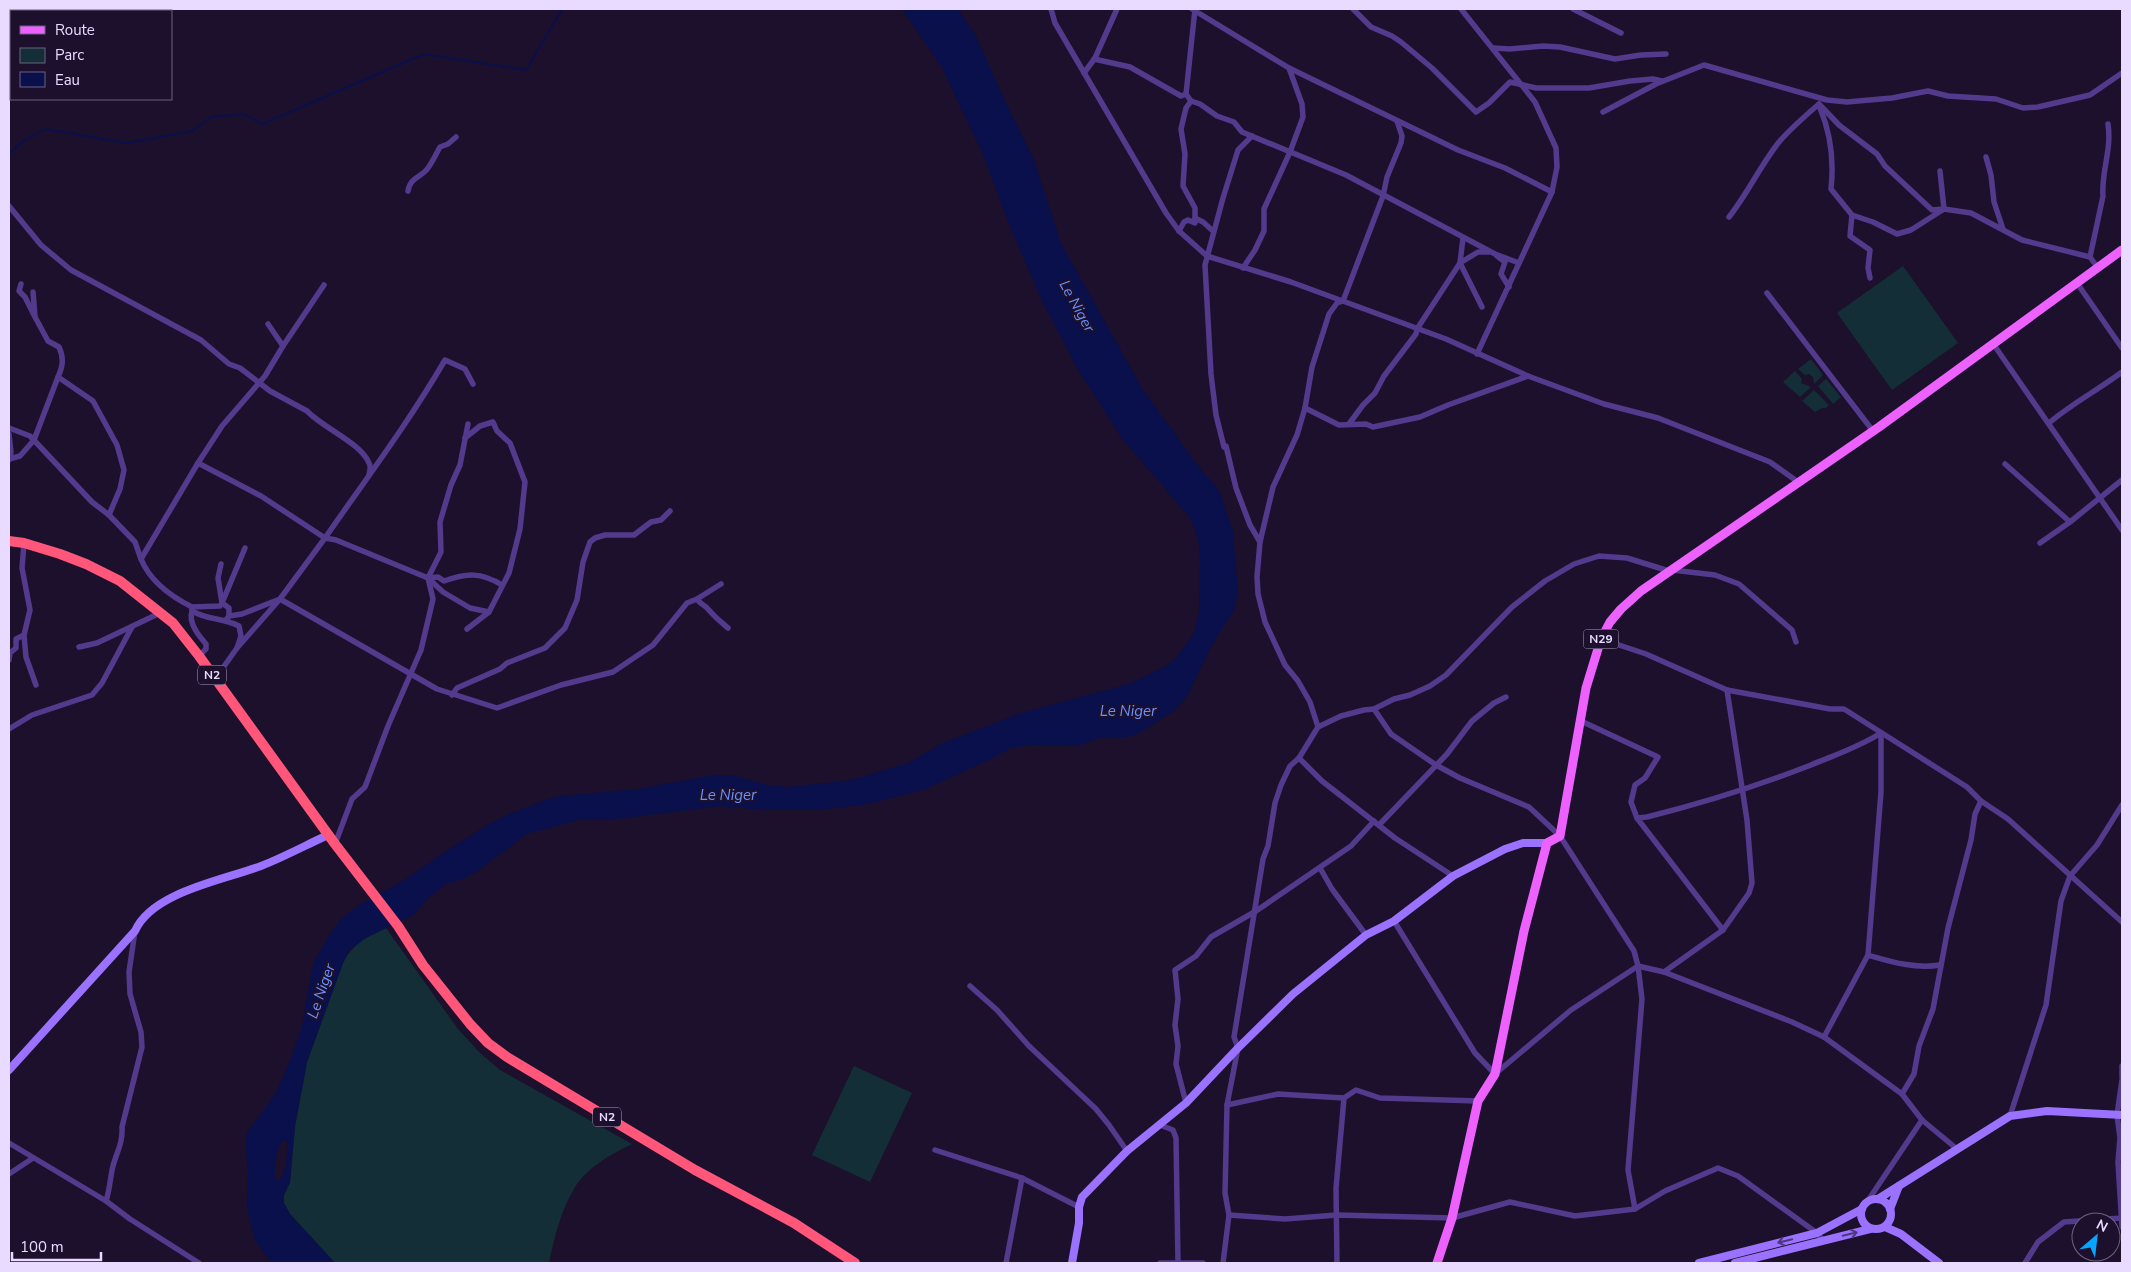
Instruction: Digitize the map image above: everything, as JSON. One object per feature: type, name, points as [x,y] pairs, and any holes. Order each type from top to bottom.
[{"type":"highway","name":"N2","points":[[9,541],[24,543],[86,564],[120,581],[173,623],[199,656],[360,879],[398,926],[423,965],[470,1024],[488,1043],[506,1057],[695,1170],[794,1223],[855,1263]]},
{"type":"main road","name":"N29","points":[[1560,836],[1582,721],[1586,688],[1601,639],[1610,622],[1621,609],[1641,591],[1873,431],[1994,345],[2122,250]]},
{"type":"main road","points":[[1437,1263],[1452,1218],[1478,1101],[1495,1074],[1524,932],[1547,843],[1560,836]]},
{"type":"street","points":[[1051,9],[1055,23],[1166,214],[1179,231],[1207,256],[1343,301],[1417,328],[1528,376],[1604,404],[1658,418],[1770,462],[1798,482]]},
{"type":"street","points":[[1084,73],[1094,59],[1117,9]]},
{"type":"street","points":[[1520,262],[1495,254],[1346,176],[1242,132],[1234,122],[1217,116],[1200,104],[1191,101],[1186,94],[1194,9],[1289,68],[1458,150],[1505,168],[1552,192]]},
{"type":"street","points":[[1353,9],[1371,27],[1401,42],[1432,68],[1476,112],[1489,103],[1510,82],[1536,88],[1589,88],[1653,79],[1664,81]]},
{"type":"street","points":[[1461,9],[1535,102],[1556,148],[1557,166],[1552,192],[1477,354]]},
{"type":"street","points":[[1573,9],[1621,32]]},
{"type":"street","points":[[1493,48],[1560,47],[1614,59],[1641,54],[1666,54]]},
{"type":"street","points":[[1094,59],[1130,67],[1177,95],[1186,94]]},
{"type":"street","points":[[1603,112],[1691,68],[1704,65],[1827,100],[1847,102],[1892,98],[1928,91],[1948,96],[1996,99],[2023,108],[2090,95],[2122,74]]},
{"type":"street","points":[[1243,268],[1255,250],[1264,231],[1264,209],[1290,152],[1303,117],[1302,104],[1289,68]]},
{"type":"street","points":[[1179,231],[1184,222],[1188,220],[1195,223],[1195,208],[1183,186],[1185,154],[1181,129],[1186,108],[1191,101]]},
{"type":"street","points":[[1818,104],[1839,125],[1876,154],[1885,166],[1932,210],[1944,208],[1971,213],[2003,228],[2022,240],[2090,257],[2098,268]]},
{"type":"street","points":[[1818,104],[1827,122],[1831,144],[1832,189],[1852,215],[1873,222],[1897,234],[1911,230],[1944,208]]},
{"type":"street","points":[[1729,217],[1743,199],[1755,177],[1780,141],[1818,104]]},
{"type":"street","points":[[1343,301],[1384,196],[1387,177],[1401,143],[1402,136],[1398,121]]},
{"type":"street","points":[[2090,257],[2103,196],[2102,186],[2110,140],[2108,124]]},
{"type":"street","points":[[1252,136],[1238,150],[1213,231],[1205,265],[1210,354],[1216,415],[1236,488],[1250,525],[1260,542]]},
{"type":"street","points":[[408,191],[409,184],[429,167],[440,147],[448,144],[456,137]]},
{"type":"street","points":[[1986,157],[1991,175],[1994,202],[2003,228]]},
{"type":"street","points":[[1940,171],[1944,208]]},
{"type":"street","points":[[9,206],[40,245],[71,270],[201,340],[229,364],[240,368],[258,384],[307,411],[344,437],[362,453],[370,464],[369,475]]},
{"type":"street","points":[[1852,215],[1850,236],[1870,250],[1868,268],[1870,278]]},
{"type":"street","points":[[1194,218],[1203,222],[1209,230],[1213,231]]},
{"type":"street","points":[[1463,238],[1460,263],[1482,307]]},
{"type":"street","points":[[1349,424],[1375,393],[1401,351],[1412,340],[1417,328],[1460,263],[1478,252],[1495,254],[1505,262],[1501,274],[1509,286]]},
{"type":"street","points":[[2077,283],[2122,348]]},
{"type":"street","points":[[9,459],[20,456],[34,440],[62,369],[63,356],[59,347],[48,341],[19,291],[21,284]]},
{"type":"street","points":[[141,559],[222,426],[270,369],[283,346],[324,285]]},
{"type":"street","points":[[33,292],[35,317]]},
{"type":"street","points":[[1767,294],[1873,431]]},
{"type":"street","points":[[1318,727],[1310,702],[1298,681],[1285,665],[1265,622],[1256,577],[1260,542],[1273,487],[1281,467],[1291,451],[1305,408],[1312,367],[1329,314],[1337,303],[1343,301]]},
{"type":"street","points":[[268,324],[283,346]]},
{"type":"street","points":[[1994,345],[2122,530]]},
{"type":"street","points":[[215,679],[238,648],[280,599],[325,538],[423,399],[445,360],[465,369],[472,384]]},
{"type":"street","points":[[2049,424],[2066,408],[2101,388],[2122,372]]},
{"type":"street","points":[[1305,408],[1340,424],[1366,424],[1373,427],[1420,417],[1528,376]]},
{"type":"street","points":[[58,377],[92,401],[117,445],[124,470],[120,489],[110,514]]},
{"type":"street","points":[[465,438],[480,426],[493,422],[497,431],[510,443],[525,482],[520,529],[509,573],[489,612],[467,629]]},
{"type":"street","points":[[335,844],[352,799],[366,787],[388,726],[420,650],[433,599],[428,578],[441,552],[440,522],[460,465],[468,424]]},
{"type":"street","points":[[9,428],[30,436],[92,502],[110,514],[135,542],[141,559],[155,580],[175,599],[205,618],[228,618],[280,599]]},
{"type":"street","points":[[9,434],[11,452],[9,459]]},
{"type":"street","points":[[198,463],[262,496],[325,538],[336,540],[428,578],[443,592],[470,608],[489,612]]},
{"type":"street","points":[[2005,464],[2070,522]]},
{"type":"street","points":[[2040,543],[2070,522],[2122,480]]},
{"type":"street","points":[[452,695],[457,688],[500,669],[507,663],[545,648],[565,628],[577,600],[582,562],[590,542],[595,538],[605,535],[634,535],[651,522],[661,520],[670,511]]},
{"type":"street","points":[[24,543],[22,568],[30,610],[24,635],[26,657],[36,685]]},
{"type":"street","points":[[192,609],[220,606],[246,548]]},
{"type":"street","points":[[1223,1263],[1229,1215],[1225,1193],[1227,1105],[1238,1048],[1234,1037],[1263,859],[1268,846],[1275,803],[1290,766],[1299,758],[1318,727],[1341,716],[1374,709],[1394,699],[1410,695],[1430,686],[1446,675],[1512,607],[1545,580],[1574,564],[1599,556],[1627,558],[1671,570],[1715,575],[1739,584],[1792,630],[1796,642]]},
{"type":"street","points":[[221,564],[218,578],[222,603],[229,608],[228,618]]},
{"type":"street","points":[[428,578],[438,577],[444,581],[459,576],[475,574],[489,577],[502,585]]},
{"type":"street","points":[[280,599],[410,676],[452,695],[497,708],[554,687],[613,672],[653,645],[687,603],[721,584]]},
{"type":"street","points":[[697,599],[714,617],[728,628]]},
{"type":"street","points":[[192,609],[190,618],[197,634],[206,644],[206,649],[199,656]]},
{"type":"street","points":[[79,647],[97,643],[160,613]]},
{"type":"street","points":[[228,618],[239,626],[241,636],[238,648]]},
{"type":"street","points":[[9,729],[32,715],[92,695],[102,683],[132,627]]},
{"type":"street","points":[[9,660],[10,653],[16,648],[16,639],[24,635]]},
{"type":"street","points":[[1601,639],[1646,654],[1727,690],[1830,709],[1844,709],[1967,787],[1981,801],[2008,819],[2122,922]]},
{"type":"street","points":[[1664,972],[1723,930],[1749,893],[1752,883],[1747,820],[1727,690]]},
{"type":"street","points":[[1186,1103],[1176,1064],[1178,1046],[1175,1025],[1178,999],[1175,970],[1196,956],[1211,937],[1256,911],[1351,846],[1410,794],[1447,754],[1472,721],[1494,703],[1506,697]]},
{"type":"street","points":[[1374,709],[1391,734],[1436,765],[1460,778],[1529,807],[1560,836],[1634,951],[1642,999],[1628,1170],[1635,1209]]},
{"type":"street","points":[[1582,721],[1658,757],[1645,778],[1635,785],[1631,802],[1637,818],[1723,930]]},
{"type":"street","points":[[1637,818],[1668,812],[1741,790],[1863,744],[1881,733]]},
{"type":"street","points":[[1824,1037],[1868,955],[1881,792],[1881,733]]},
{"type":"street","points":[[1299,758],[1322,781],[1376,823],[1453,876]]},
{"type":"street","points":[[1902,1094],[1914,1074],[1919,1046],[1933,1009],[1941,975],[1940,965],[1964,862],[1972,840],[1975,814],[1981,801]]},
{"type":"street","points":[[2010,1116],[2046,1005],[2061,901],[2070,876],[2097,845],[2122,805]]},
{"type":"street","points":[[106,1201],[111,1188],[113,1167],[123,1139],[122,1127],[137,1074],[142,1047],[141,1032],[130,994],[129,972],[135,931],[139,920],[165,900],[262,866],[328,835]]},
{"type":"street","points":[[1072,1263],[1082,1197],[1127,1151],[1186,1103],[1293,994],[1366,935],[1394,921],[1453,876],[1505,849],[1523,843],[1547,843]]},
{"type":"street","points":[[1320,868],[1332,889],[1366,935]]},
{"type":"street","points":[[1394,921],[1475,1053],[1495,1074],[1571,1010],[1638,966],[1664,972],[1792,1022],[1824,1037],[1902,1094],[1922,1120],[1957,1149]]},
{"type":"street","points":[[9,1070],[135,931]]},
{"type":"street","points":[[1868,955],[1924,967],[1940,965]]},
{"type":"street","points":[[970,986],[997,1010],[1029,1046],[1096,1109],[1110,1125],[1127,1151]]},
{"type":"street","points":[[2122,1066],[2118,1162],[2122,1227]]},
{"type":"street","points":[[1227,1105],[1278,1094],[1344,1098],[1356,1090],[1380,1098],[1478,1101]]},
{"type":"street","points":[[1337,1263],[1336,1188],[1344,1098]]},
{"type":"street","points":[[1698,1263],[1818,1232],[1878,1199],[2010,1116],[2047,1111],[2120,1115]]},
{"type":"street","points":[[1870,1228],[1862,1220],[1864,1205],[1922,1120]]},
{"type":"street","points":[[1160,1125],[1174,1130],[1176,1138],[1178,1263]]},
{"type":"street","points":[[9,1143],[106,1201],[130,1219],[199,1263]]},
{"type":"street","points":[[936,1150],[1022,1178],[1079,1207]]},
{"type":"street","points":[[9,1174],[33,1158]]},
{"type":"street","points":[[1229,1215],[1285,1219],[1337,1215],[1452,1218],[1510,1202],[1575,1216],[1635,1209],[1665,1191],[1718,1168],[1738,1176],[1818,1232],[1823,1240]]},
{"type":"street","points":[[1006,1263],[1022,1178]]},
{"type":"street","points":[[1738,1253],[1739,1263],[1870,1228],[1878,1230],[1885,1226],[1899,1186]]},
{"type":"street","points":[[1878,1199],[1885,1202],[1901,1234]]},
{"type":"street","points":[[2025,1263],[2038,1242],[2064,1222],[2122,1218]]},
{"type":"street","points":[[1885,1226],[1901,1234],[1939,1263]]},
{"type":"street","points":[[1160,1263],[1203,1263]]},
{"type":"green space","points":[[1903,266],[1958,343],[1892,390],[1837,313]]},
{"type":"green space","points":[[1811,359],[1823,375],[1814,384],[1813,377],[1809,374],[1805,375],[1798,369]]},
{"type":"green space","points":[[1795,371],[1802,379],[1801,383],[1811,387],[1800,397],[1783,382]]},
{"type":"green space","points":[[1826,379],[1841,397],[1833,404],[1818,386]]},
{"type":"green space","points":[[1814,390],[1829,405],[1815,412],[1802,401]]},
{"type":"green space","points":[[386,928],[458,1029],[480,1053],[500,1070],[632,1144],[599,1163],[579,1182],[569,1197],[562,1215],[549,1263],[335,1263],[290,1214],[284,1203],[284,1195],[290,1182],[295,1126],[307,1062],[343,963],[361,941]]},
{"type":"green space","points":[[854,1066],[912,1093],[870,1182],[812,1155]]},
{"type":"water","name":"Le Niger","points":[[902,9],[958,9],[976,36],[1034,160],[1061,243],[1143,390],[1199,467],[1219,490],[1233,531],[1238,592],[1234,610],[1211,647],[1186,698],[1174,711],[1141,732],[1128,737],[1099,738],[1078,746],[1030,745],[1011,748],[923,790],[868,804],[817,810],[764,810],[720,806],[617,819],[579,820],[527,834],[475,873],[446,884],[427,899],[415,914],[364,939],[349,951],[343,963],[307,1062],[295,1126],[290,1182],[284,1195],[284,1203],[290,1214],[335,1263],[272,1263],[255,1241],[247,1207],[248,1168],[245,1145],[247,1133],[276,1093],[290,1061],[302,1026],[313,964],[329,935],[341,919],[359,905],[403,881],[491,823],[546,800],[560,796],[638,789],[714,775],[731,775],[768,785],[789,787],[852,780],[908,763],[943,743],[1018,714],[1129,684],[1166,666],[1175,659],[1194,634],[1199,611],[1200,560],[1198,538],[1190,518],[1121,437],[1077,368],[1043,303],[1009,224],[982,152],[941,66]],"holes":[[[282,1141],[287,1142],[285,1168],[278,1181],[275,1178],[277,1154]]]},
{"type":"waterway","points":[[9,154],[22,142],[45,129],[127,143],[192,131],[212,117],[244,114],[262,124],[424,54],[526,70],[562,9]]}]
